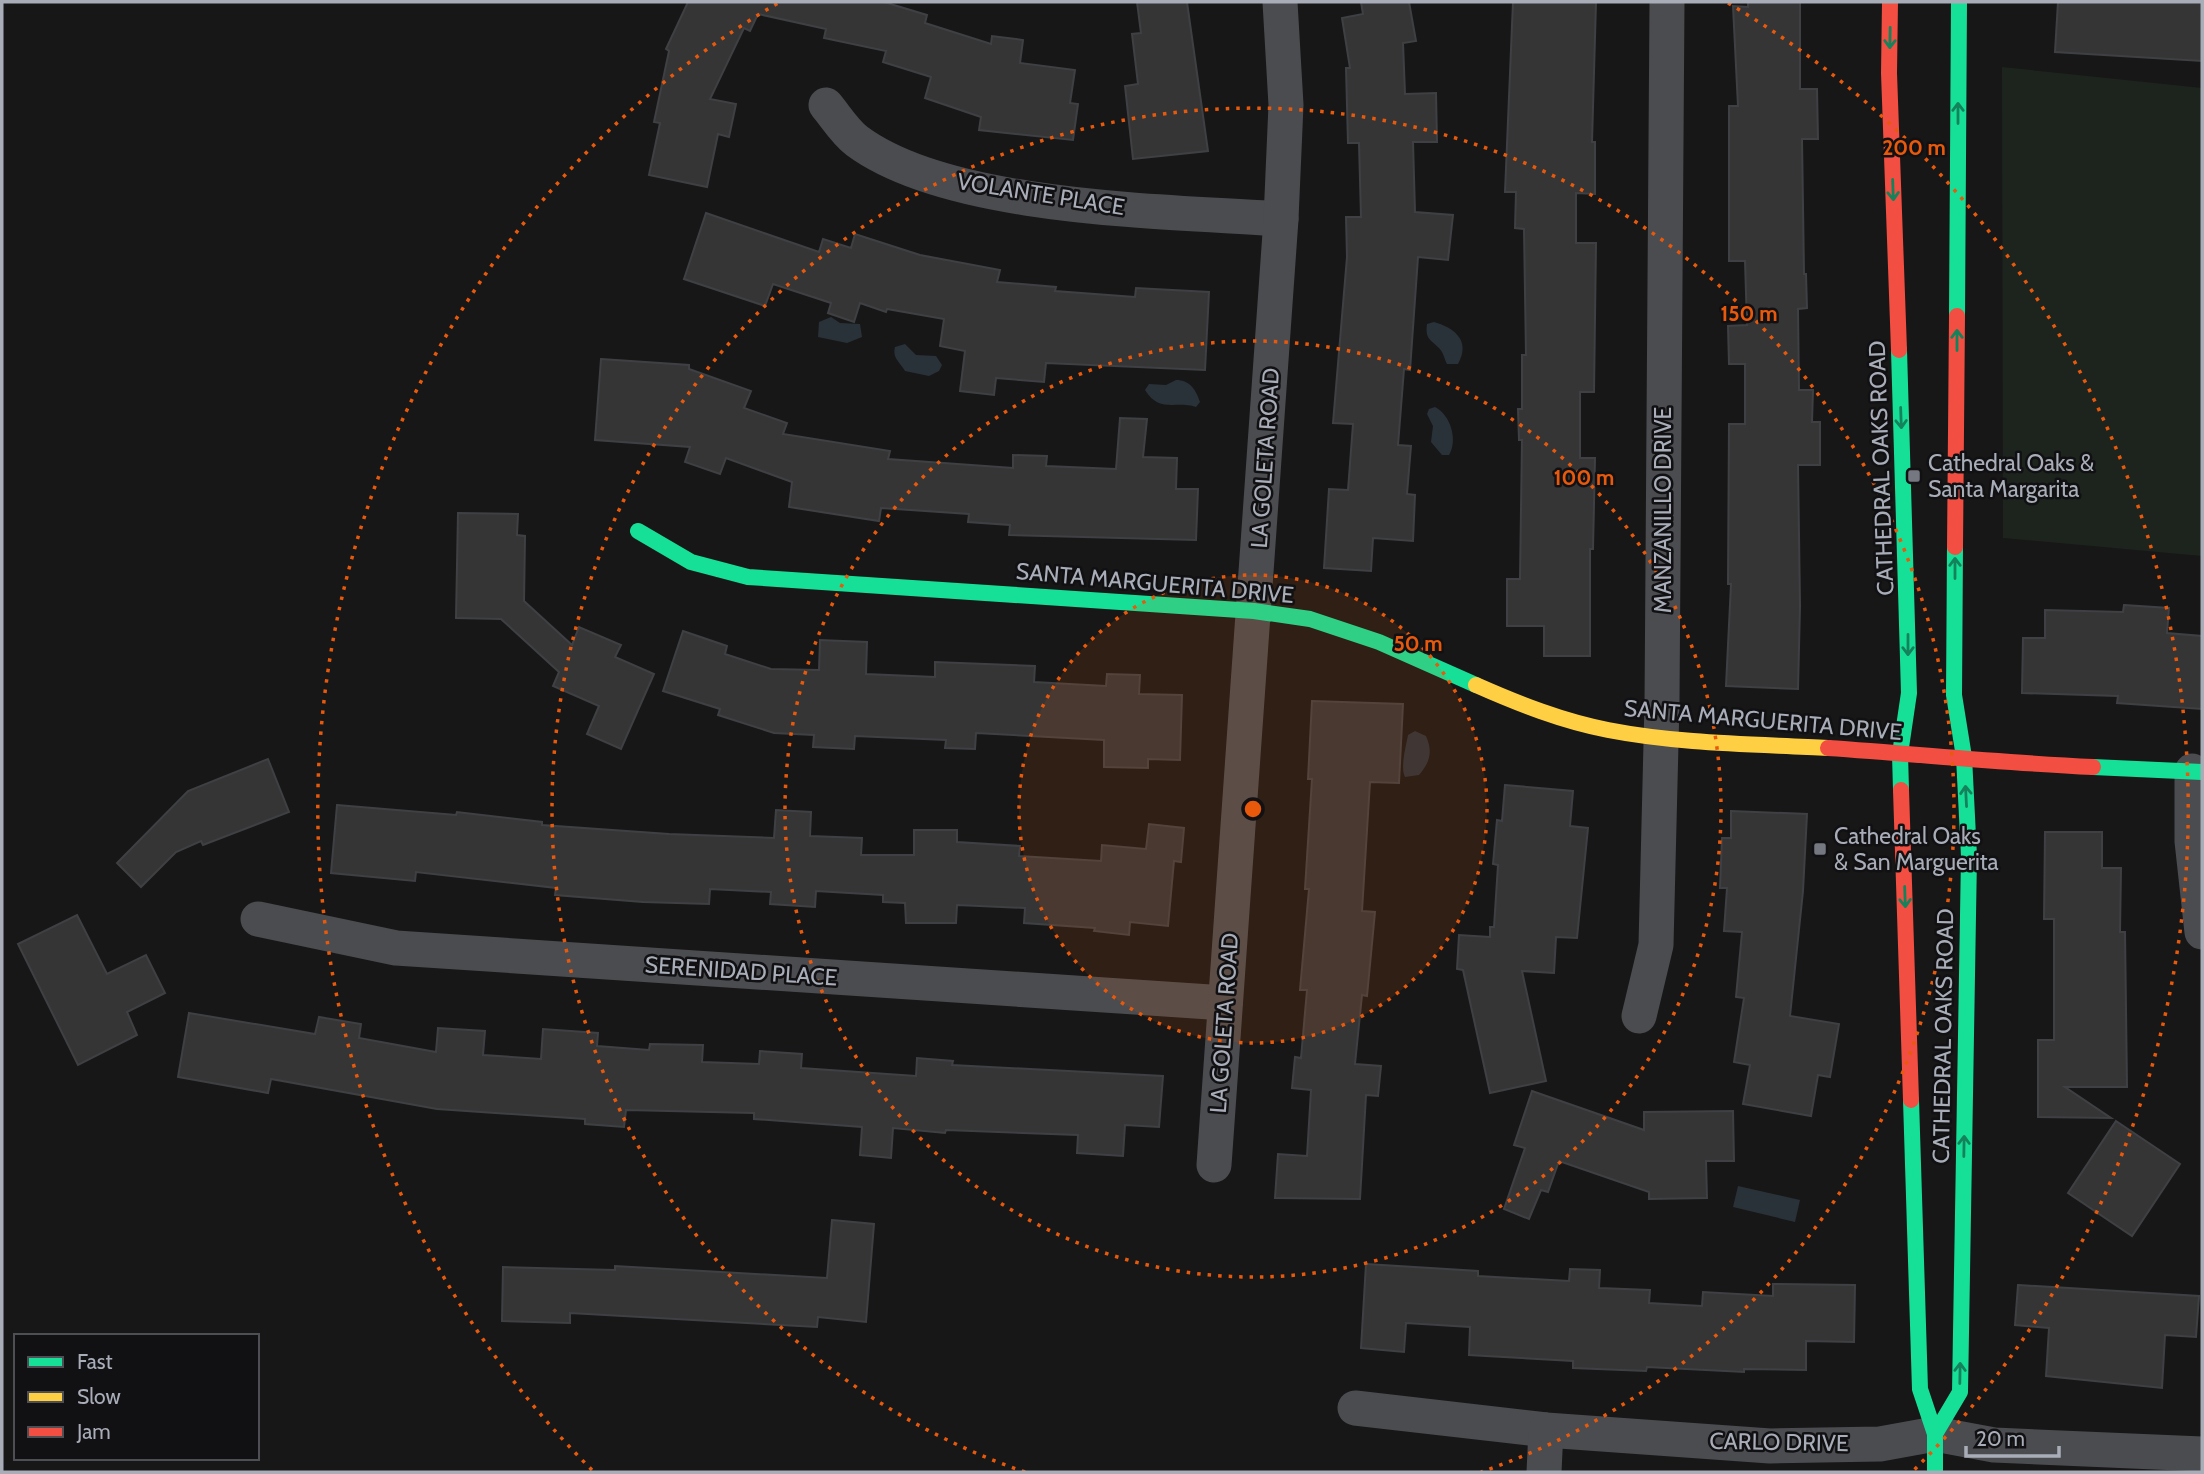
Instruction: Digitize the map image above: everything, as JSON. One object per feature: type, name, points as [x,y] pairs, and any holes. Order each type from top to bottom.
[{"type":"main road","name":"CATHEDRAL OAKS ROAD","points":[[1890,2],[1889,87],[1908,608],[1909,693],[1900,754],[1920,1389],[1935,1434],[1935,1472]]},
{"type":"main road","name":"CATHEDRAL OAKS ROAD","points":[[1935,1434],[1960,1392],[1969,856],[1965,757],[1954,695],[1959,2]]},
{"type":"main road","name":"SANTA MARGUERITA DRIVE","points":[[638,531],[691,562],[748,577],[1254,611],[1310,619],[1379,642],[1532,710],[1606,730],[1660,738],[1965,757],[1995,764],[2197,772]]},
{"type":"street","name":"LA GOLETA ROAD","points":[[1214,1165],[1281,219],[1286,105],[1280,2]]},
{"type":"street","name":"MANZANILLO DRIVE","points":[[1639,1016],[1657,945],[1667,2]]},
{"type":"street","name":"VOLANTE PLACE","points":[[826,105],[856,141],[908,169],[988,190],[1089,206],[1281,219]]},
{"type":"street","points":[[2197,772],[2192,841],[2202,932]]},
{"type":"street","name":"SERENIDAD PLACE","points":[[258,919],[396,948],[1226,1003]]},
{"type":"street","name":"CARLO DRIVE","points":[[1355,1408],[1546,1430],[1770,1446],[1880,1444],[1935,1434],[1994,1445],[2202,1454]]},
{"type":"street","points":[[1544,1472],[1546,1430]]},
{"type":"shaded area","points":[[2002,67],[2202,88],[2202,556],[2003,538]]},
{"type":"shaded area","points":[[831,317],[840,323],[860,324],[862,337],[847,343],[818,337],[819,322]]},
{"type":"shaded area","points":[[1434,322],[1454,332],[1462,342],[1462,356],[1458,364],[1447,364],[1441,350],[1429,338],[1427,324]]},
{"type":"shaded area","points":[[905,344],[916,355],[936,356],[942,365],[939,371],[929,376],[905,371],[894,351],[895,347]]},
{"type":"shaded area","points":[[1176,380],[1189,384],[1194,390],[1200,402],[1196,407],[1156,402],[1145,390],[1149,384],[1166,385]]},
{"type":"shaded area","points":[[1435,407],[1449,422],[1453,443],[1449,455],[1442,455],[1431,442],[1433,426],[1427,414],[1429,409]]},
{"type":"shaded area","points":[[1415,731],[1426,736],[1429,757],[1419,775],[1405,777],[1403,763],[1408,735]]},
{"type":"shaded area","points":[[1738,1186],[1800,1200],[1795,1222],[1733,1207]]},
{"type":"building","points":[[688,2],[884,2],[927,15],[925,23],[991,44],[992,36],[1023,40],[1020,63],[1075,70],[1070,103],[1078,104],[1073,140],[979,130],[981,117],[925,98],[931,77],[883,62],[886,51],[824,38],[826,29],[758,14],[750,31],[744,28],[710,99],[736,104],[729,137],[718,134],[707,187],[649,175],[660,123],[654,122],[669,51],[666,49]]},
{"type":"building","points":[[1137,2],[1187,2],[1208,151],[1133,159],[1125,86],[1138,84],[1132,34],[1141,33]]},
{"type":"building","points":[[1361,2],[1409,2],[1416,41],[1403,43],[1405,94],[1436,93],[1437,142],[1413,142],[1415,212],[1453,215],[1448,260],[1418,257],[1410,370],[1404,369],[1398,445],[1411,446],[1407,494],[1415,495],[1413,541],[1373,538],[1371,571],[1324,568],[1329,489],[1348,490],[1353,424],[1333,423],[1347,257],[1346,217],[1361,217],[1359,143],[1348,143],[1346,68],[1350,68],[1342,18],[1363,14]]},
{"type":"building","points":[[1513,2],[1596,2],[1592,142],[1595,142],[1595,194],[1576,193],[1576,243],[1596,243],[1594,392],[1580,392],[1580,458],[1595,458],[1593,549],[1590,549],[1590,656],[1544,656],[1544,626],[1507,626],[1507,579],[1520,579],[1522,440],[1519,440],[1518,409],[1522,409],[1522,355],[1526,355],[1524,229],[1515,228],[1516,192],[1505,192]]},
{"type":"building","points":[[1748,2],[1800,2],[1800,89],[1817,89],[1818,139],[1802,139],[1807,308],[1798,309],[1799,390],[1813,390],[1812,422],[1820,422],[1820,465],[1798,465],[1798,689],[1726,686],[1731,584],[1728,584],[1729,424],[1745,424],[1745,364],[1729,364],[1728,326],[1747,325],[1745,261],[1729,261],[1729,106],[1738,106],[1733,6],[1748,7]]},
{"type":"building","points":[[2058,2],[2202,2],[2202,61],[2055,52]]},
{"type":"building","points":[[706,213],[819,252],[823,239],[851,248],[855,234],[920,255],[1000,270],[997,282],[1056,287],[1055,291],[1135,297],[1136,288],[1209,292],[1205,370],[1046,363],[1044,382],[996,378],[994,395],[960,391],[965,351],[940,346],[944,319],[887,309],[886,312],[860,303],[854,322],[828,313],[831,303],[773,284],[765,306],[684,279]]},
{"type":"building","points":[[601,359],[689,365],[689,369],[751,391],[744,408],[787,423],[783,434],[890,451],[888,459],[1013,468],[1013,455],[1047,456],[1046,466],[1116,469],[1120,418],[1147,419],[1143,457],[1177,458],[1176,489],[1198,489],[1196,540],[1009,535],[1010,525],[968,522],[969,514],[881,508],[879,521],[789,507],[792,482],[726,458],[720,474],[685,462],[690,447],[595,440]]},
{"type":"building","points":[[458,513],[518,514],[517,535],[525,536],[524,601],[572,645],[579,627],[621,645],[615,657],[654,674],[621,749],[587,734],[599,706],[553,686],[559,672],[501,619],[456,618]]},
{"type":"building","points":[[2124,605],[2169,608],[2167,633],[2202,636],[2202,709],[2117,703],[2118,696],[2022,693],[2023,638],[2045,638],[2045,610],[2123,612]]},
{"type":"building","points":[[683,631],[727,646],[725,654],[771,669],[819,670],[820,640],[867,642],[866,674],[935,677],[935,662],[1035,666],[1034,682],[1106,686],[1107,674],[1140,675],[1139,694],[1182,695],[1180,760],[1148,759],[1148,768],[1104,767],[1104,740],[976,733],[975,749],[945,748],[946,740],[855,736],[854,749],[813,747],[814,735],[774,733],[718,715],[720,709],[663,691]]},
{"type":"building","points":[[1312,701],[1403,704],[1399,783],[1370,782],[1362,911],[1375,912],[1367,996],[1362,995],[1355,1064],[1381,1066],[1378,1096],[1366,1095],[1360,1199],[1275,1198],[1278,1154],[1307,1156],[1311,1090],[1292,1088],[1295,1057],[1301,1058],[1307,990],[1300,990],[1309,889],[1305,889],[1312,779],[1308,779]]},
{"type":"building","points":[[268,759],[289,812],[203,845],[201,841],[176,852],[141,887],[117,863],[188,791]]},
{"type":"building","points":[[1505,785],[1573,791],[1570,826],[1588,828],[1577,938],[1556,937],[1554,973],[1522,971],[1546,1081],[1490,1093],[1463,970],[1457,969],[1459,935],[1490,937],[1490,927],[1494,927],[1498,865],[1493,864],[1497,820],[1502,821]]},
{"type":"building","points":[[337,805],[456,815],[457,812],[542,822],[542,825],[774,838],[776,810],[811,812],[810,836],[862,838],[861,855],[914,855],[914,830],[957,830],[957,842],[1020,846],[1019,856],[1101,861],[1102,845],[1146,849],[1149,824],[1184,828],[1181,862],[1174,861],[1168,926],[1130,922],[1129,935],[1094,931],[1095,928],[1024,923],[1025,908],[957,905],[956,923],[906,923],[905,903],[883,902],[883,895],[816,891],[815,907],[770,904],[771,892],[710,889],[709,904],[643,902],[555,895],[556,888],[416,872],[415,881],[331,873]]},
{"type":"building","points":[[1731,811],[1807,814],[1803,891],[1790,1016],[1839,1024],[1830,1077],[1818,1075],[1811,1116],[1743,1104],[1750,1065],[1734,1062],[1744,998],[1736,997],[1742,932],[1724,931],[1727,888],[1720,888],[1722,838],[1731,838]]},
{"type":"building","points":[[2045,832],[2102,832],[2102,868],[2121,868],[2120,932],[2125,932],[2127,1087],[2065,1087],[2111,1118],[2038,1117],[2038,1040],[2054,1040],[2054,919],[2044,919]]},
{"type":"building","points":[[77,915],[107,974],[146,955],[165,993],[127,1012],[137,1035],[78,1065],[18,944]]},
{"type":"building","points":[[189,1013],[315,1034],[319,1017],[361,1024],[359,1038],[436,1052],[438,1028],[485,1031],[483,1055],[541,1059],[543,1029],[598,1033],[597,1046],[649,1050],[650,1044],[703,1045],[702,1062],[759,1064],[760,1051],[802,1054],[801,1068],[916,1076],[917,1058],[953,1061],[952,1065],[1163,1076],[1159,1127],[1125,1125],[1123,1156],[1077,1153],[1078,1135],[946,1130],[945,1133],[893,1128],[891,1158],[860,1155],[862,1127],[754,1119],[754,1113],[626,1110],[624,1127],[585,1124],[585,1119],[437,1109],[271,1079],[268,1093],[178,1077]]},
{"type":"building","points":[[1532,1091],[1644,1130],[1644,1112],[1733,1111],[1734,1161],[1706,1161],[1707,1198],[1649,1199],[1649,1192],[1559,1161],[1548,1192],[1541,1190],[1529,1219],[1504,1209],[1525,1148],[1514,1145]]},
{"type":"building","points":[[2116,1121],[2180,1164],[2132,1236],[2068,1193]]},
{"type":"building","points":[[832,1220],[874,1224],[866,1322],[818,1317],[817,1327],[570,1313],[570,1323],[502,1321],[503,1267],[615,1270],[615,1266],[827,1278]]},
{"type":"building","points":[[1366,1264],[1478,1271],[1478,1276],[1569,1281],[1570,1269],[1600,1270],[1599,1288],[1650,1290],[1649,1303],[1702,1306],[1703,1292],[1773,1296],[1773,1284],[1855,1285],[1854,1342],[1806,1341],[1806,1370],[1744,1369],[1744,1372],[1647,1367],[1646,1371],[1573,1368],[1573,1361],[1469,1355],[1470,1327],[1406,1323],[1404,1352],[1361,1348]]},
{"type":"building","points":[[2018,1285],[2199,1296],[2196,1337],[2165,1335],[2162,1388],[2046,1376],[2049,1328],[2015,1325]]},
{"type":"traffic: fast","points":[[1957,316],[1959,2]]},
{"type":"traffic: fast","points":[[1899,350],[1909,693],[1900,754],[1901,790]]},
{"type":"traffic: fast","points":[[638,531],[691,562],[748,577],[1254,611],[1310,619],[1379,642],[1476,685]]},
{"type":"traffic: fast","points":[[1935,1434],[1960,1392],[1969,856],[1964,757],[1954,695],[1955,547]]},
{"type":"traffic: fast","points":[[2093,767],[2202,772]]},
{"type":"traffic: fast","points":[[1911,1100],[1920,1389],[1935,1434],[1935,1472]]},
{"type":"traffic: slow","points":[[1476,685],[1574,722],[1635,735],[1690,741],[1828,748]]},
{"type":"traffic: jam","points":[[1890,2],[1889,73],[1899,350]]},
{"type":"traffic: jam","points":[[1955,547],[1957,316]]},
{"type":"traffic: jam","points":[[1828,748],[2093,767]]},
{"type":"traffic: jam","points":[[1901,790],[1911,1100]]},
{"type":"place","name":"Cathedral Oaks & Santa Margarita","points":[[1914,476]]},
{"type":"place","name":"Cathedral Oaks & San Marguerita","points":[[1820,849]]}]
